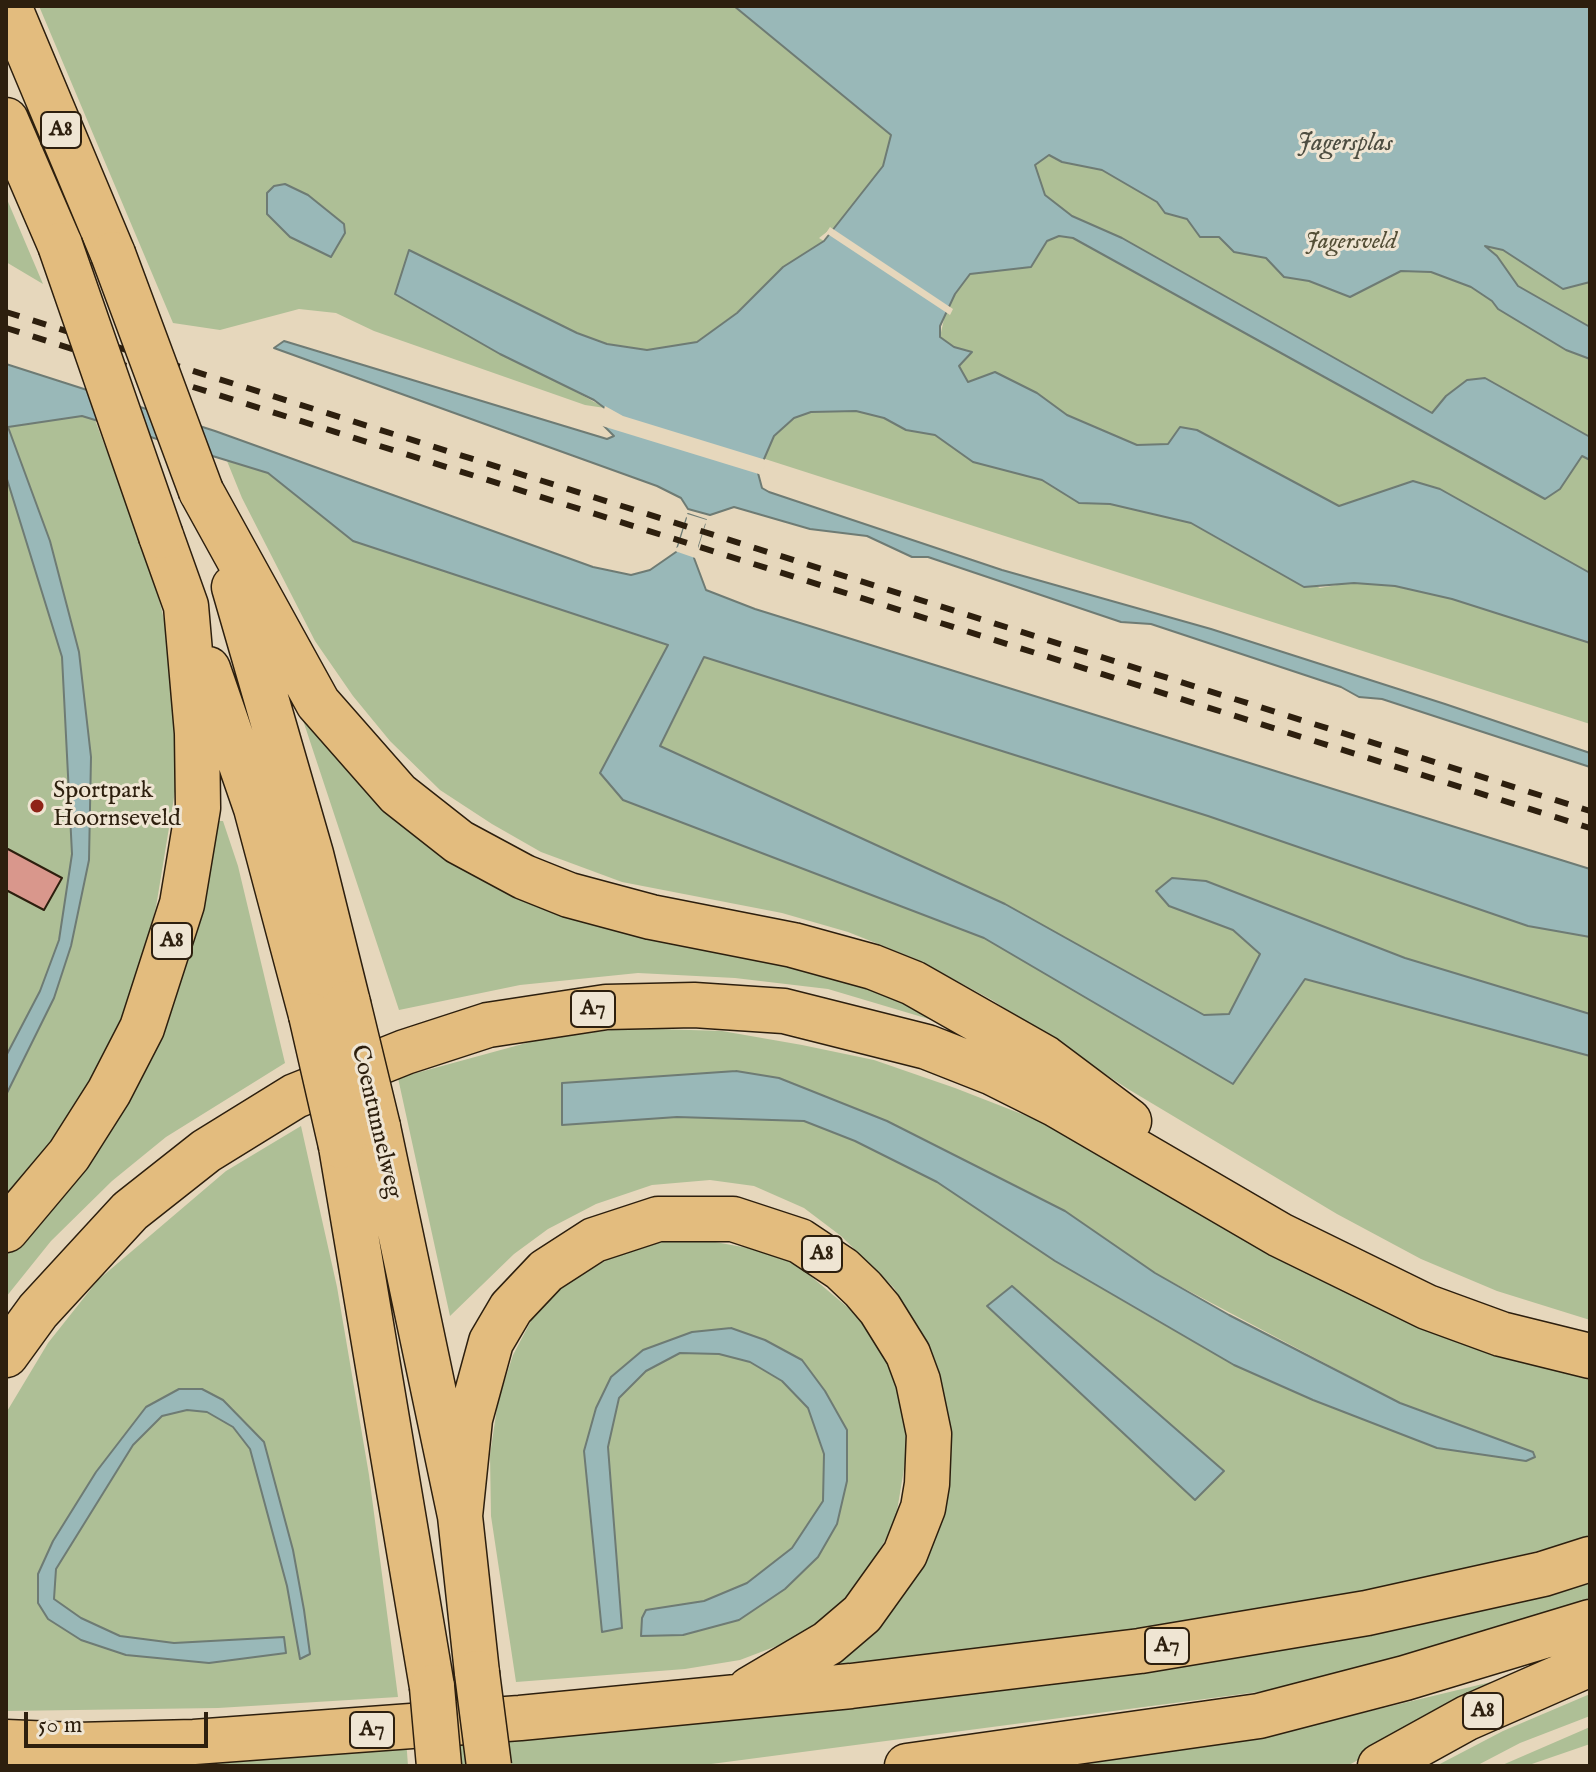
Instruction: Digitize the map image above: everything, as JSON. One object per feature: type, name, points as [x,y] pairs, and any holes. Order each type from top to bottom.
[{"type":"highway","name":"A8","points":[[9,6],[113,254],[201,491],[233,559]]},
{"type":"highway","name":"A8","points":[[6,120],[60,245],[186,606],[197,733],[198,808],[191,859],[168,955],[142,1028],[109,1092],[69,1155],[6,1230]]},
{"type":"highway","name":"Coentunnelweg","points":[[233,559],[311,854],[330,1009],[359,1136],[460,1516],[489,1766]]},
{"type":"highway","name":"A7","points":[[233,559],[318,703],[398,794],[459,842],[524,877],[569,895],[651,917],[793,945],[873,967],[913,983],[1068,1074],[1250,1216]]},
{"type":"highway","name":"Coentunnelweg","points":[[186,606],[330,1009]]},
{"type":"highway","name":"A7","points":[[6,1355],[38,1311],[130,1211],[206,1151],[295,1096],[405,1052],[488,1025],[606,1007],[694,1005],[784,1011],[927,1047],[993,1073],[1055,1104],[1340,1266],[1427,1307],[1501,1334],[1590,1356]]},
{"type":"highway","name":"Coentunnelweg","points":[[359,1136],[432,1687],[439,1766]]},
{"type":"highway","name":"A8","points":[[460,1516],[470,1419],[491,1342],[524,1291],[561,1260],[617,1230],[658,1219],[694,1216],[753,1223],[800,1241],[824,1255],[880,1309],[908,1354],[918,1381],[929,1434],[923,1508],[905,1554],[862,1614],[828,1643],[737,1696]]},
{"type":"highway","name":"A7","points":[[6,1742],[76,1745],[194,1742],[520,1718],[1140,1651],[1367,1613],[1543,1574],[1590,1559]]},
{"type":"highway","points":[[907,1766],[1234,1721],[1405,1678],[1590,1622]]},
{"type":"highway","name":"A8","points":[[1380,1766],[1467,1718],[1590,1664]]},
{"type":"green space","name":"Jagersveld","points":[[39,6],[1590,6],[1590,573],[1440,489],[1413,481],[1339,506],[1197,430],[1168,444],[1137,445],[1067,415],[1037,393],[995,372],[968,382],[958,366],[954,347],[940,337],[944,319],[828,231],[819,238],[824,241],[783,267],[736,313],[697,342],[647,350],[607,344],[577,333],[419,255],[564,385],[605,408],[585,405],[374,331],[336,313],[299,309],[220,330],[173,323]]},
{"type":"green space","points":[[6,197],[43,284],[6,262]]},
{"type":"green space","points":[[856,411],[884,418],[906,430],[935,435],[973,462],[1042,480],[1079,503],[1110,504],[1191,523],[1230,546],[1320,588],[1354,582],[1395,586],[1452,599],[1590,643],[1590,724],[762,458],[774,436],[794,418],[811,412]]},
{"type":"green space","points":[[82,416],[95,420],[144,549],[161,607],[174,662],[178,773],[156,907],[131,999],[110,1053],[65,1128],[6,1202],[6,1095],[54,998],[71,946],[91,757],[79,652],[50,541],[8,427]]},
{"type":"green space","points":[[227,461],[268,473],[353,541],[669,646],[600,773],[623,800],[984,938],[1233,1084],[1304,979],[1590,1056],[1590,1320],[1497,1291],[1421,1259],[1337,1214],[1128,1089],[992,1000],[916,959],[848,932],[782,913],[622,882],[541,852],[492,824],[440,790],[390,741],[353,696],[315,641],[242,498]]},
{"type":"green space","name":"Sportpark Hoornseveld","points":[[6,476],[62,657],[72,854],[59,940],[40,991],[6,1056]]},
{"type":"green space","points":[[705,657],[1208,816],[1528,926],[1590,937],[1590,1014],[1405,958],[1206,881],[1169,906],[1233,930],[1260,954],[1229,1015],[1204,1015],[1005,904],[660,747]]},
{"type":"green space","points":[[294,693],[408,821],[849,972],[949,1025],[828,989],[735,978],[638,973],[520,985],[399,1010]]},
{"type":"green space","points":[[219,821],[223,821],[238,866],[285,1063],[166,1137],[112,1181],[51,1241],[6,1297],[6,1252],[30,1228],[212,856]]},
{"type":"green space","points":[[627,1028],[722,1031],[874,1060],[1055,1127],[1590,1368],[1590,1538],[1408,1583],[1244,1615],[1013,1647],[818,1666],[892,1592],[924,1340],[894,1288],[841,1236],[804,1208],[754,1186],[710,1180],[652,1185],[596,1204],[548,1229],[514,1254],[450,1316],[398,1078],[541,1039]],"holes":[[[779,1078],[887,1121],[1065,1211],[1155,1273],[1400,1403],[1533,1452],[1437,1448],[1313,1400],[1234,1365],[1055,1261],[937,1182],[855,1141],[804,1120],[677,1117],[562,1124]],[[1012,1286],[1223,1471],[1223,1472],[987,1307]]]},
{"type":"green space","points":[[301,1126],[337,1287],[369,1475],[398,1697],[218,1708],[6,1711],[6,1413],[48,1343],[98,1280],[226,1171]],"holes":[[[202,1389],[223,1400],[264,1442],[293,1550],[309,1654],[300,1658],[287,1586],[250,1449],[233,1427],[207,1412],[187,1410],[162,1416],[133,1445],[56,1569],[54,1599],[81,1618],[120,1636],[174,1643],[283,1637],[285,1653],[209,1663],[126,1655],[38,1603],[53,1541],[122,1438],[147,1407]]]},
{"type":"green space","points":[[699,1239],[775,1253],[801,1268],[858,1316],[884,1354],[899,1390],[908,1445],[895,1523],[857,1589],[823,1620],[782,1644],[740,1660],[685,1669],[516,1682],[491,1516],[490,1455],[498,1401],[513,1355],[533,1317],[560,1288],[610,1258],[668,1240]],"holes":[[[692,1332],[802,1360],[825,1391],[847,1430],[818,1557],[642,1636],[647,1610],[704,1601],[747,1583],[792,1548],[823,1501],[824,1454],[808,1408],[782,1381],[750,1362],[719,1354],[681,1353],[646,1371],[619,1398],[608,1447],[622,1628],[602,1631],[584,1451],[643,1350]]]},
{"type":"green space","points":[[1590,1576],[1590,1605],[1471,1642],[1273,1690],[696,1766],[453,1766],[450,1736]]},
{"type":"green space","points":[[1512,1677],[1347,1766],[1051,1766],[1312,1725]]},
{"type":"green space","points":[[1590,1694],[1590,1716],[1520,1743],[1476,1766],[1436,1766],[1503,1731]]},
{"type":"green space","points":[[1590,1727],[1590,1744],[1526,1766],[1500,1766]]},
{"type":"green space","points":[[406,1738],[408,1766],[6,1766],[6,1755]]},
{"type":"water","name":"Jagersplas","points":[[734,6],[1590,6],[1590,282],[1563,289],[1503,250],[1485,246],[1497,256],[1518,286],[1590,327],[1590,359],[1566,350],[1498,309],[1492,301],[1471,287],[1431,272],[1401,271],[1350,297],[1309,281],[1284,277],[1266,258],[1234,252],[1219,237],[1200,237],[1187,219],[1165,213],[1157,202],[1102,170],[1062,162],[1049,155],[1035,165],[1045,195],[1072,216],[1122,238],[1432,413],[1446,396],[1467,380],[1485,378],[1590,437],[1590,460],[1582,456],[1560,489],[1545,499],[1073,238],[1059,236],[1047,241],[1031,267],[970,274],[955,294],[940,326],[940,337],[954,347],[972,352],[959,366],[968,382],[995,372],[1037,393],[1067,415],[1137,445],[1168,444],[1180,427],[1197,430],[1339,506],[1413,481],[1440,489],[1590,573],[1590,643],[1452,599],[1395,586],[1354,583],[1304,587],[1191,523],[1110,504],[1079,503],[1042,480],[973,462],[935,435],[906,430],[884,418],[856,411],[811,412],[794,418],[774,436],[758,473],[762,488],[769,492],[1002,570],[1211,629],[1445,704],[1590,753],[1590,767],[1382,699],[1359,697],[1341,687],[1151,624],[1121,622],[928,557],[912,557],[867,536],[810,529],[734,507],[710,515],[688,509],[681,498],[657,486],[274,348],[284,341],[607,439],[614,436],[602,424],[606,409],[594,400],[500,354],[395,294],[409,250],[577,333],[607,344],[647,350],[697,342],[737,313],[783,267],[824,241],[883,166],[891,135]]},
{"type":"water","points":[[285,184],[308,195],[344,224],[345,233],[331,257],[290,237],[267,214],[267,193],[274,186]]},
{"type":"water","points":[[6,364],[215,431],[593,567],[631,575],[650,570],[676,552],[688,514],[706,520],[694,558],[706,590],[755,609],[1590,869],[1590,937],[1528,926],[1208,816],[704,657],[660,746],[1005,904],[1204,1015],[1229,1014],[1260,954],[1233,930],[1169,906],[1156,891],[1172,878],[1206,881],[1405,958],[1590,1014],[1590,1056],[1305,979],[1233,1084],[984,938],[623,800],[600,773],[668,645],[353,541],[268,473],[82,416],[8,427],[50,541],[79,652],[91,757],[89,860],[71,946],[54,998],[6,1095],[6,1056],[40,991],[59,940],[72,854],[62,657],[6,476]]},
{"type":"water","points":[[736,1071],[779,1078],[887,1121],[1065,1211],[1155,1273],[1229,1315],[1400,1403],[1533,1452],[1535,1457],[1526,1461],[1437,1448],[1313,1400],[1234,1365],[1055,1261],[937,1182],[855,1141],[804,1121],[677,1117],[562,1125],[562,1083]]},
{"type":"water","points":[[1012,1286],[1224,1471],[1195,1500],[987,1306]]},
{"type":"water","points":[[731,1328],[765,1340],[802,1360],[825,1391],[847,1430],[847,1481],[837,1524],[818,1557],[785,1589],[739,1620],[683,1635],[641,1636],[642,1618],[646,1610],[704,1601],[747,1583],[792,1548],[823,1501],[824,1454],[808,1408],[782,1381],[750,1362],[719,1354],[680,1353],[646,1371],[619,1398],[608,1447],[622,1628],[602,1632],[584,1451],[596,1408],[611,1377],[643,1350],[692,1332]]},
{"type":"water","points":[[179,1389],[202,1389],[223,1400],[264,1442],[293,1550],[304,1610],[310,1654],[300,1659],[287,1586],[250,1449],[233,1427],[207,1412],[187,1410],[162,1416],[133,1445],[56,1569],[54,1599],[81,1618],[120,1636],[174,1643],[284,1637],[286,1653],[209,1663],[126,1655],[81,1640],[48,1619],[38,1603],[38,1574],[53,1541],[96,1472],[146,1407]]},
{"type":"pier","points":[[830,227],[953,309],[950,315],[826,233]]},
{"type":"pier","points":[[605,406],[623,416],[766,460],[762,475],[599,425]]},
{"type":"pier","points":[[684,513],[710,521],[705,524],[698,546],[698,559],[672,550],[678,547],[687,518]]},
{"type":"building","points":[[6,848],[62,878],[44,910],[6,890]]},
{"type":"railway","points":[[6,312],[1590,811]]},
{"type":"railway","points":[[6,328],[1590,828]]},
{"type":"place","name":"Sportpark Hoornseveld","points":[[37,806]]}]
